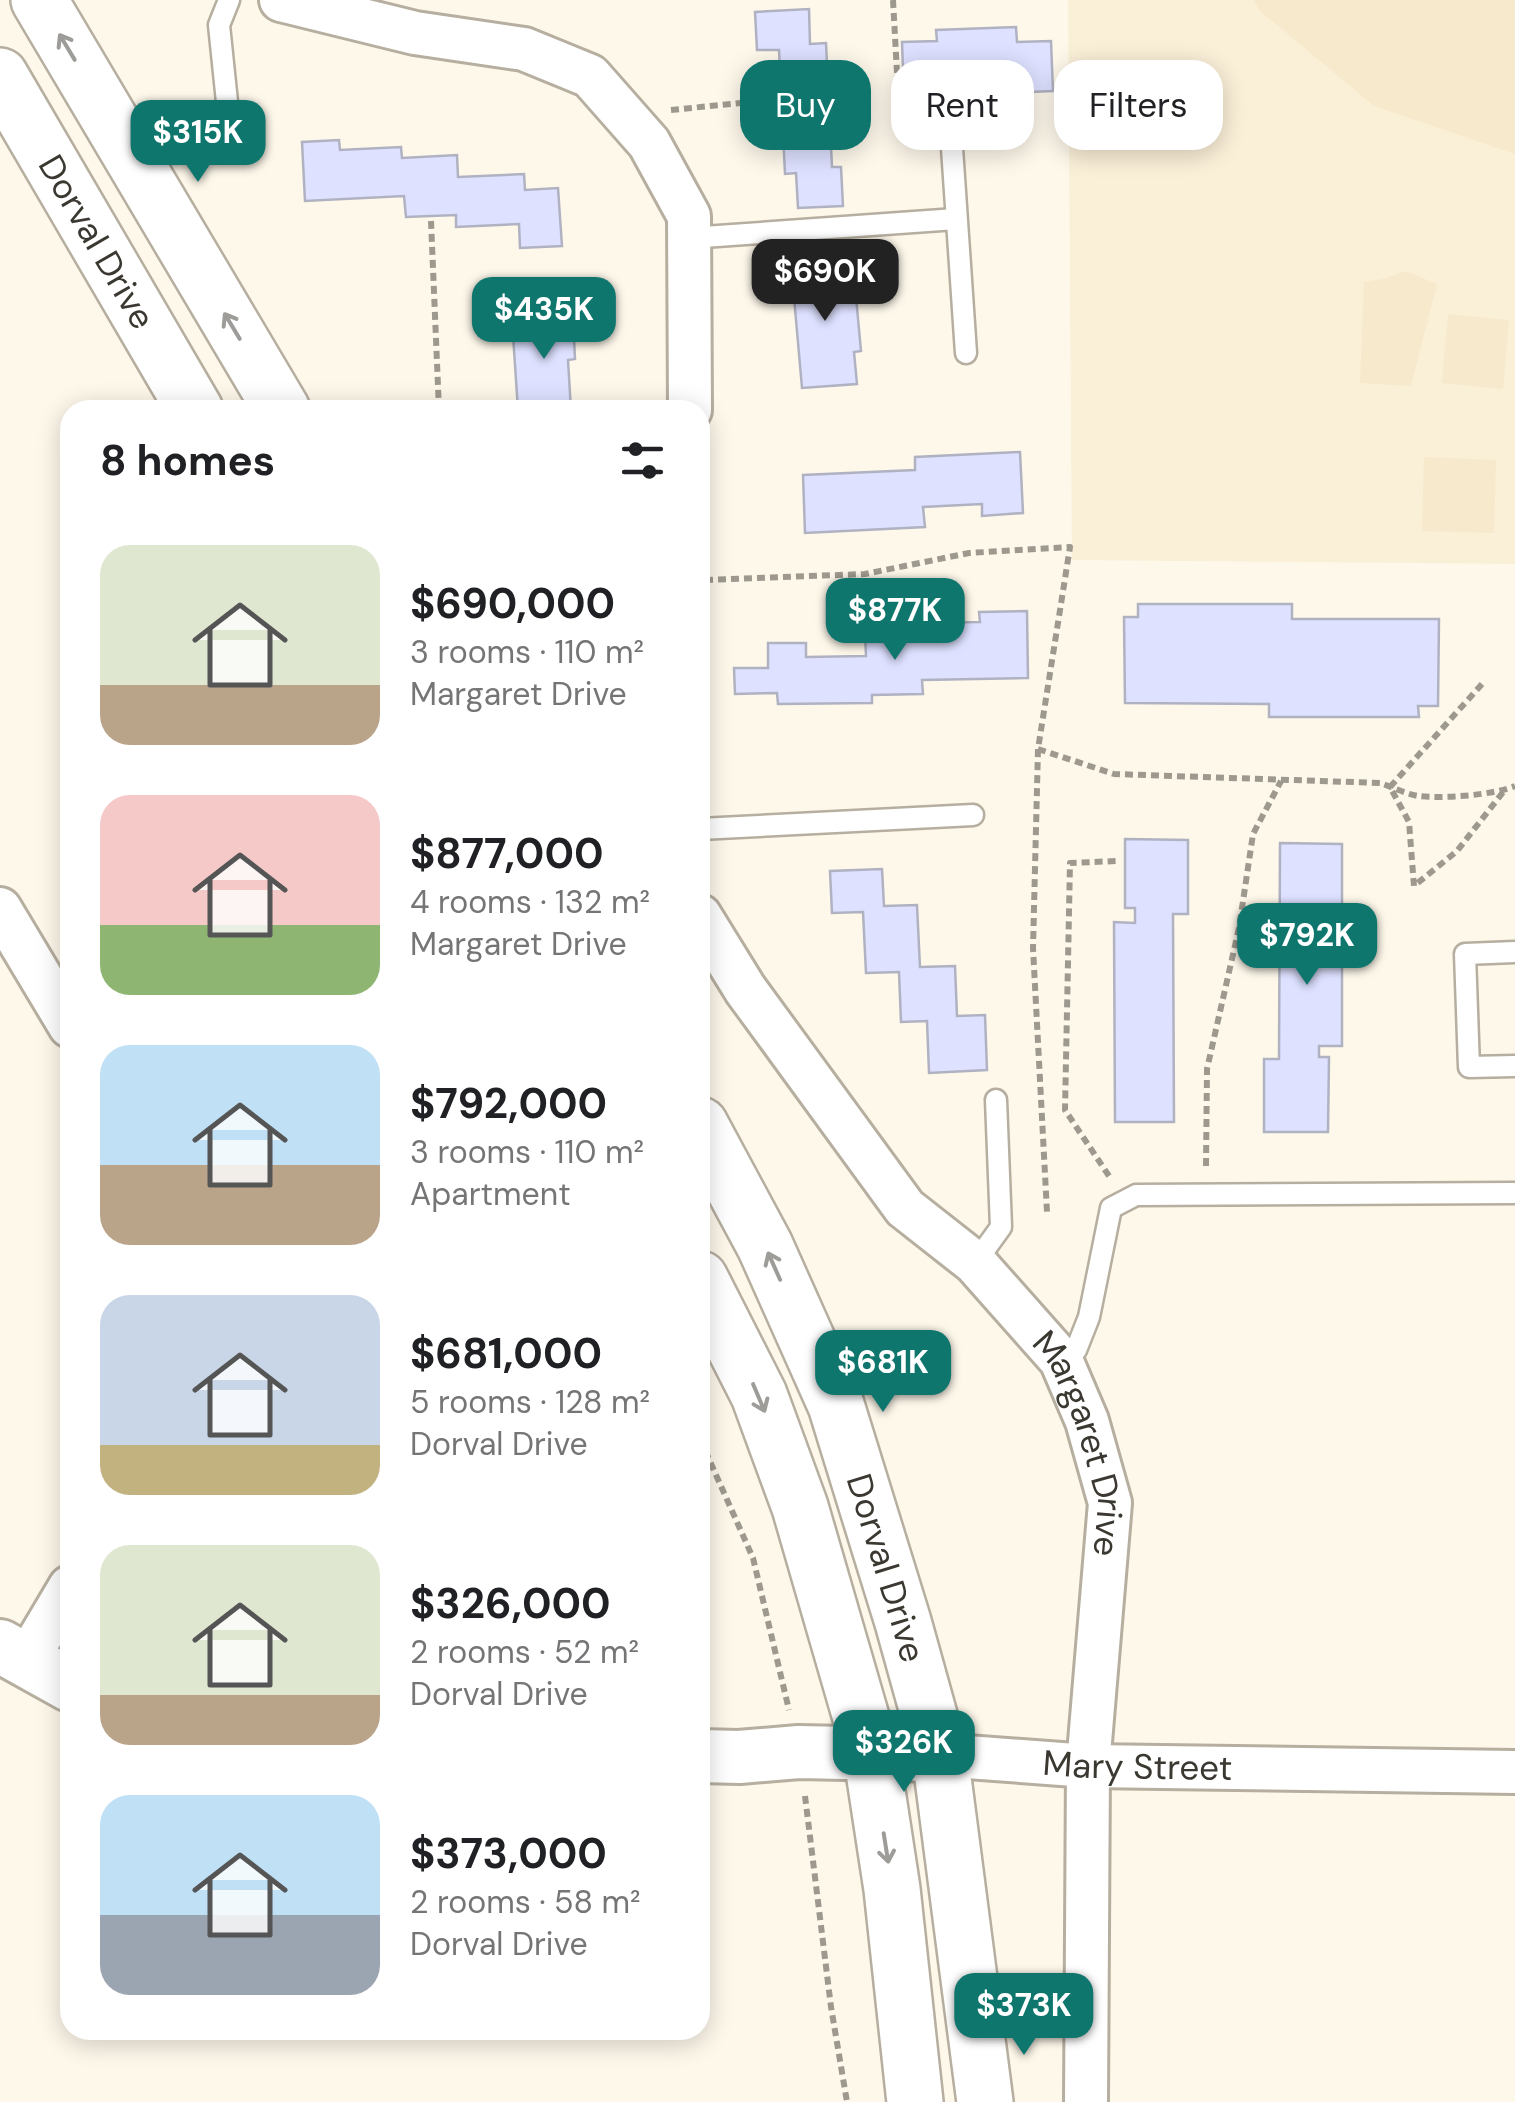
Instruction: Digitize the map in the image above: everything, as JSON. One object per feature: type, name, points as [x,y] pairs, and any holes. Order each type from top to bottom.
[{"type":"main road","name":"Dorval Drive","points":[[39,0],[276,400]]},
{"type":"main road","name":"Dorval Drive","points":[[0,76],[190,400]]},
{"type":"main road","name":"Dorval Drive","points":[[710,1143],[765,1246],[836,1404],[903,1622],[940,1755],[985,2102]]},
{"type":"main road","name":"Dorval Drive","points":[[710,1299],[759,1396],[793,1488],[870,1752],[892,1889],[915,2102]]},
{"type":"street","points":[[282,0],[414,32],[524,49],[590,76],[649,143],[689,216],[690,400]]},
{"type":"street","points":[[0,909],[60,1009]]},
{"type":"street","name":"Margaret Drive","points":[[710,932],[745,988],[906,1208],[975,1262],[1061,1360],[1087,1420],[1110,1503],[1088,1766],[1086,2102]]},
{"type":"street","points":[[32,1664],[60,1608]]},
{"type":"street","name":"Mary Street","points":[[710,1756],[870,1752],[1088,1766],[1515,1772]]},
{"type":"lane","points":[[228,0],[219,26],[232,150]]},
{"type":"lane","points":[[952,150],[966,353]]},
{"type":"lane","points":[[689,238],[956,219]]},
{"type":"lane","points":[[710,828],[973,814]]},
{"type":"lane","points":[[1515,952],[1465,954],[1469,1067],[1515,1066]]},
{"type":"lane","points":[[975,1262],[1001,1226],[996,1100]]},
{"type":"lane","points":[[1061,1360],[1076,1350],[1089,1317],[1111,1208],[1136,1195],[1515,1192]]},
{"type":"path","points":[[892,0],[896,60]]},
{"type":"path","points":[[624,115],[740,103]]},
{"type":"path","points":[[430,221],[439,400]]},
{"type":"path","points":[[710,580],[865,574],[969,553],[1070,547],[1038,749],[1033,948],[1046,1212]]},
{"type":"path","points":[[1390,786],[1482,684]]},
{"type":"path","points":[[1038,749],[1114,774],[1380,783],[1418,796],[1465,795],[1515,786]]},
{"type":"path","points":[[1206,1192],[1206,1069],[1239,928],[1253,834],[1282,780]]},
{"type":"path","points":[[1390,786],[1409,822],[1414,886],[1457,851],[1505,790]]},
{"type":"path","points":[[1110,1178],[1065,1110],[1069,882],[1070,862],[1117,861]]},
{"type":"shaded area","points":[[1068,0],[1515,0],[1515,564],[1072,560],[1069,150],[1223,150],[1223,60],[1068,60]]},
{"type":"shaded area","points":[[1253,0],[1515,0],[1515,154],[1374,106],[1260,11]]},
{"type":"shaded area","points":[[1406,271],[1437,284],[1411,386],[1360,383],[1364,282]]},
{"type":"shaded area","points":[[1448,314],[1509,320],[1503,389],[1442,383]]},
{"type":"shaded area","points":[[1424,457],[1496,460],[1494,533],[1422,531]]},
{"type":"building","points":[[809,9],[810,44],[826,43],[827,60],[779,60],[779,50],[757,50],[755,12]]},
{"type":"building","points":[[1016,27],[1017,42],[1051,41],[1053,91],[1034,92],[1034,60],[903,60],[902,42],[937,41],[936,30]]},
{"type":"building","points":[[339,140],[340,150],[401,147],[402,158],[457,155],[458,177],[524,174],[525,190],[558,188],[562,246],[520,248],[519,224],[456,227],[456,215],[406,217],[404,196],[305,201],[302,142]]},
{"type":"building","points":[[784,150],[831,150],[832,167],[841,167],[843,206],[798,208],[796,173],[785,174]]},
{"type":"building","points":[[845,259],[848,297],[856,297],[861,351],[854,352],[857,384],[802,388],[791,263]]},
{"type":"building","points":[[573,316],[575,359],[568,360],[570,400],[517,400],[512,320]]},
{"type":"building","points":[[1020,452],[1023,513],[982,516],[982,504],[923,507],[925,527],[805,533],[803,475],[915,470],[915,457]]},
{"type":"building","points":[[1138,604],[1292,604],[1292,619],[1439,619],[1438,706],[1418,706],[1419,717],[1269,717],[1269,704],[1125,703],[1124,617],[1138,617]]},
{"type":"building","points":[[1027,611],[1028,678],[922,680],[923,694],[872,695],[872,703],[778,704],[777,693],[735,694],[734,668],[768,668],[768,643],[806,643],[806,657],[866,656],[865,635],[920,634],[920,623],[980,622],[979,612]]},
{"type":"building","points":[[1125,839],[1188,840],[1188,914],[1173,914],[1174,1122],[1115,1122],[1114,922],[1135,923],[1135,908],[1125,908]]},
{"type":"building","points":[[1280,843],[1342,844],[1342,1046],[1319,1046],[1319,1057],[1329,1057],[1328,1132],[1264,1132],[1264,1059],[1279,1059]]},
{"type":"building","points":[[882,869],[884,906],[917,905],[920,967],[955,966],[957,1016],[985,1015],[987,1070],[929,1073],[927,1021],[901,1022],[899,972],[866,973],[863,912],[832,913],[830,871]]}]
